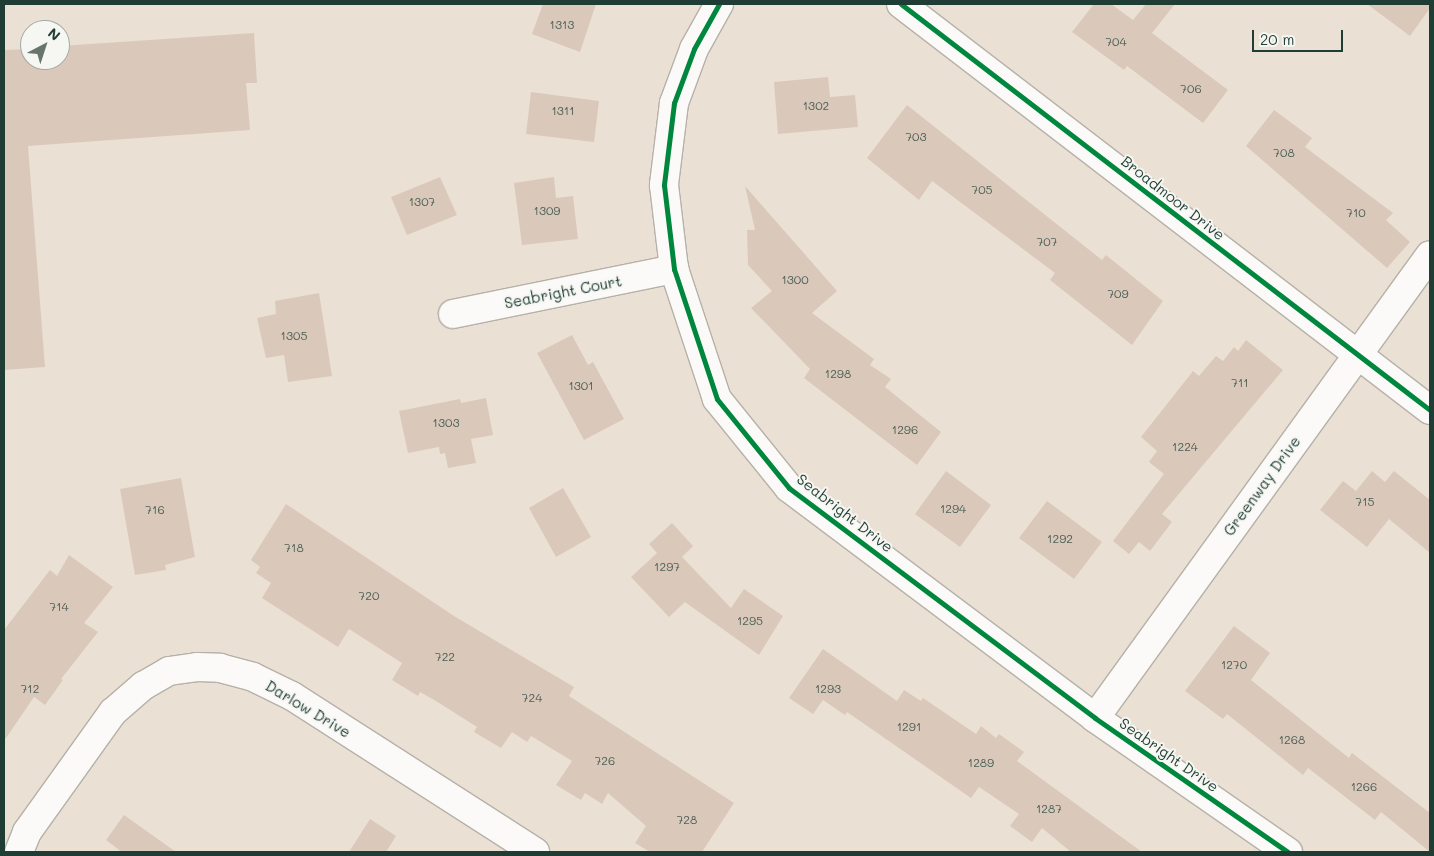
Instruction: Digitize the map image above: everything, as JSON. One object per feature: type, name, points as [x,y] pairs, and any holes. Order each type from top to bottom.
[{"type":"street","name":"Seabright Drive","points":[[719,4],[694,48],[674,103],[664,186],[674,269],[717,399],[789,488],[1095,718],[1288,852]]},
{"type":"street","name":"Broadmoor Drive","points":[[901,4],[1430,410]]},
{"type":"street","name":"Greenway Drive","points":[[1095,718],[1430,255]]},
{"type":"street","name":"Seabright Court","points":[[453,314],[674,269]]},
{"type":"street","name":"Darlow Drive","points":[[19,852],[27,832],[113,712],[138,688],[169,671],[197,667],[220,668],[253,677],[292,696],[535,852]]},
{"type":"building","points":[[543,4],[596,4],[580,52],[532,34]]},
{"type":"building","points":[[1094,4],[1111,4],[1133,20],[1146,4],[1175,4],[1152,33],[1228,90],[1203,123],[1127,66],[1124,70],[1072,32]]},
{"type":"building","points":[[1367,4],[1430,4],[1430,8],[1410,36]]},
{"type":"building","points":[[254,33],[257,83],[246,83],[250,130],[28,146],[45,367],[4,370],[4,50],[20,49],[20,70],[70,70],[70,45]]},
{"type":"building","points":[[828,77],[830,97],[855,95],[858,127],[778,134],[774,82]]},
{"type":"building","points":[[531,92],[599,101],[594,142],[526,134]]},
{"type":"building","points":[[907,105],[1102,260],[1106,255],[1163,301],[1132,345],[1050,280],[1055,273],[932,181],[919,200],[867,158]]},
{"type":"building","points":[[1274,110],[1312,138],[1305,147],[1393,213],[1386,220],[1410,242],[1387,268],[1246,146]]},
{"type":"building","points":[[440,177],[457,215],[407,235],[391,197]]},
{"type":"building","points":[[554,177],[556,198],[573,196],[578,239],[522,245],[514,183]]},
{"type":"building","points":[[745,186],[837,291],[812,313],[874,359],[870,365],[891,379],[885,387],[941,432],[917,465],[804,378],[810,369],[751,308],[772,291],[748,265],[747,230],[755,230]]},
{"type":"building","points":[[319,293],[332,376],[288,382],[284,355],[266,358],[257,318],[276,314],[275,301]]},
{"type":"building","points":[[572,335],[588,365],[593,362],[624,419],[584,440],[537,353]]},
{"type":"building","points":[[1246,340],[1283,370],[1162,514],[1172,522],[1150,551],[1139,542],[1129,554],[1113,541],[1164,474],[1149,462],[1157,451],[1141,437],[1193,371],[1199,376],[1216,356],[1223,361],[1234,347],[1238,351]]},
{"type":"building","points":[[486,398],[493,435],[471,439],[476,463],[448,468],[445,453],[440,454],[439,447],[408,453],[399,411],[460,399],[461,403]]},
{"type":"building","points":[[946,471],[991,505],[960,547],[915,514]]},
{"type":"building","points":[[1372,471],[1385,482],[1394,471],[1430,500],[1430,553],[1389,519],[1367,547],[1320,510],[1343,481],[1356,491]]},
{"type":"building","points":[[181,478],[195,557],[165,565],[166,570],[135,575],[120,489]]},
{"type":"building","points":[[563,488],[591,537],[556,557],[529,508]]},
{"type":"building","points":[[1047,501],[1102,542],[1074,579],[1019,538]]},
{"type":"building","points":[[286,504],[454,616],[574,687],[569,696],[734,803],[702,852],[650,852],[635,843],[646,826],[608,793],[602,804],[585,793],[581,800],[556,785],[572,761],[531,736],[527,742],[512,732],[501,748],[474,732],[477,727],[436,701],[420,692],[418,696],[392,680],[402,663],[349,629],[338,647],[262,598],[271,583],[256,573],[260,567],[251,560]]},
{"type":"building","points":[[672,523],[693,546],[682,557],[731,608],[744,589],[783,616],[759,655],[685,602],[669,617],[631,577],[657,553],[649,544]]},
{"type":"building","points":[[69,555],[113,587],[84,623],[98,632],[61,679],[63,680],[45,705],[34,697],[4,741],[4,630],[50,570],[57,576]]},
{"type":"building","points":[[1234,626],[1270,653],[1251,680],[1349,758],[1352,753],[1430,813],[1430,852],[1381,812],[1375,820],[1308,768],[1303,775],[1227,714],[1223,719],[1185,691]]},
{"type":"building","points":[[823,649],[897,701],[904,690],[921,701],[923,698],[976,734],[981,726],[996,738],[999,734],[1024,752],[1017,761],[1142,852],[1071,852],[1042,828],[1032,842],[1010,826],[1019,814],[979,787],[971,798],[847,712],[845,715],[823,700],[813,714],[789,698]]},
{"type":"building","points":[[124,815],[176,852],[122,852],[106,840]]},
{"type":"building","points":[[370,819],[396,836],[386,852],[349,852]]},
{"type":"cycle path","points":[[719,4],[694,49],[674,103],[664,185],[674,269],[717,399],[789,488],[1095,718],[1288,852]]},
{"type":"cycle path","points":[[901,4],[1430,410]]}]
